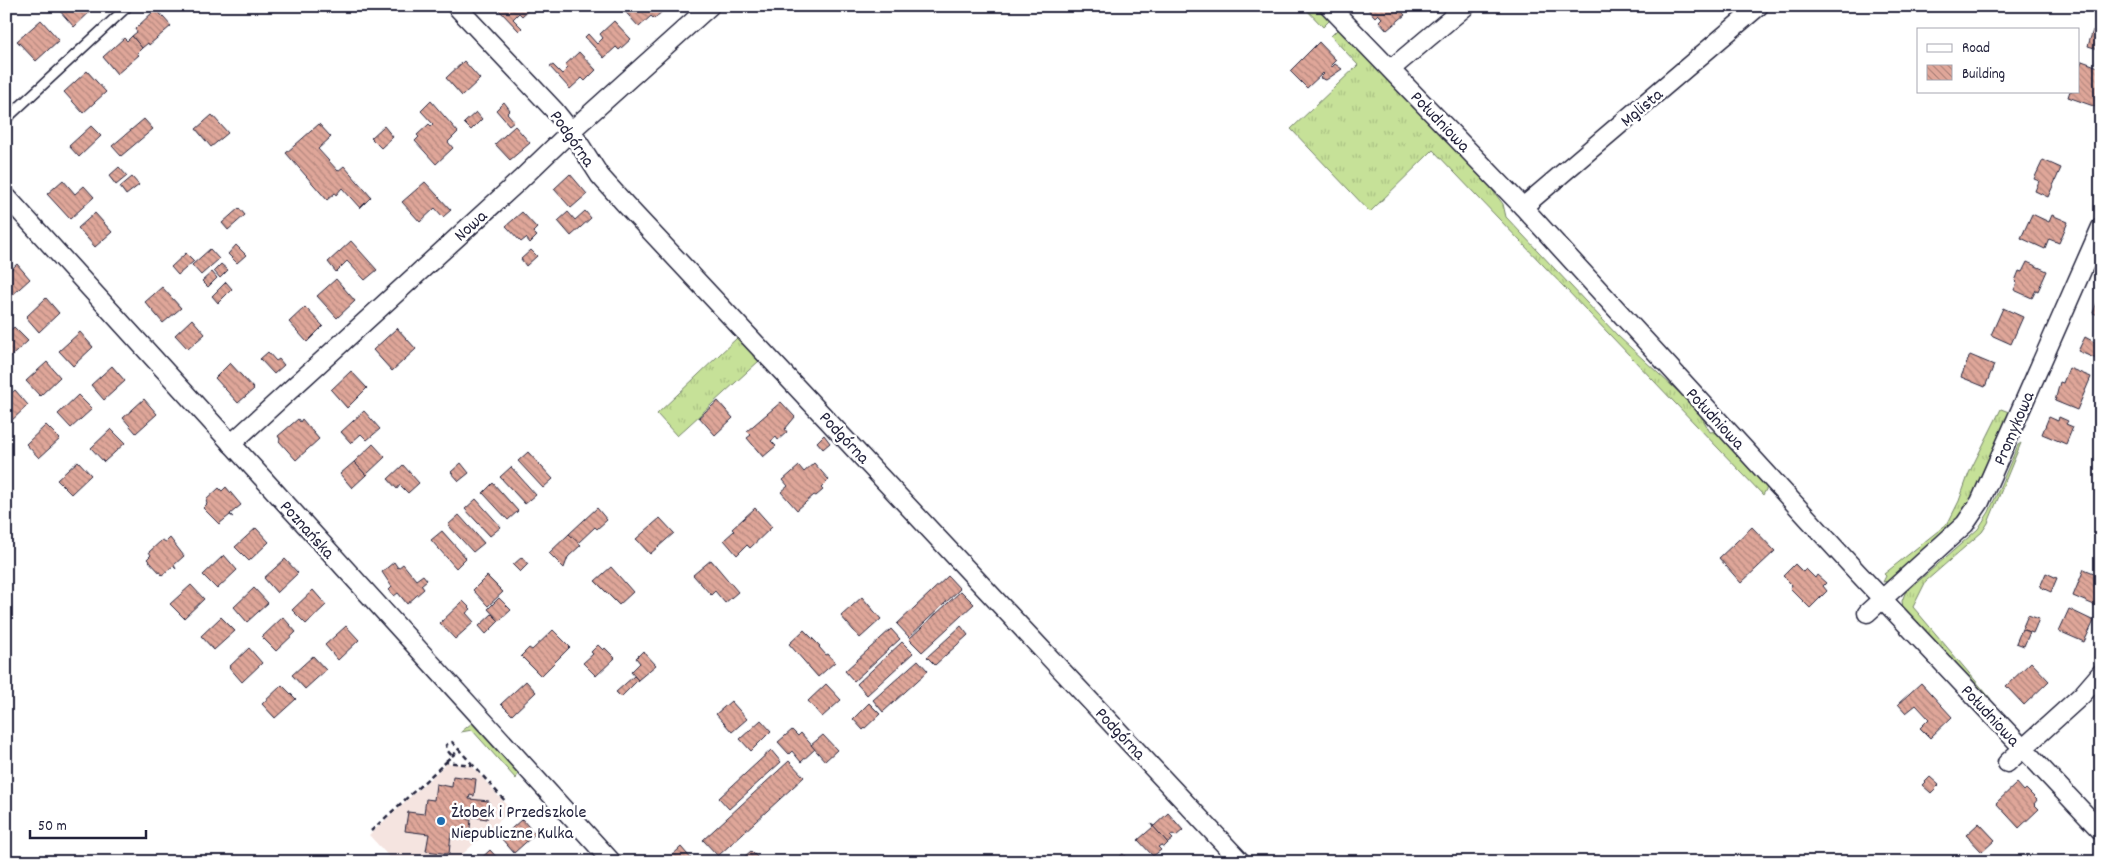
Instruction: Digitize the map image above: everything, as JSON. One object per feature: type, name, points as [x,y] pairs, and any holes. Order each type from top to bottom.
[{"type":"street","name":"Nowa","points":[[231,444],[520,180],[571,131],[710,6]]},
{"type":"street","name":"Południowa","points":[[1329,6],[1523,207],[1882,598],[2101,831]]},
{"type":"street","points":[[1391,69],[1466,6]]},
{"type":"street","name":"Mglista","points":[[1523,207],[1759,6]]},
{"type":"street","name":"Podgórna","points":[[462,8],[555,111],[571,131],[600,176],[626,205],[1242,862]]},
{"type":"street","name":"Poznańska","points":[[6,196],[612,862]]},
{"type":"street","name":"Promykowa","points":[[1867,613],[1965,524],[1980,502],[2101,227]]},
{"type":"street","points":[[2007,764],[2082,695],[2101,673]]},
{"type":"lane","points":[[6,119],[128,6]]},
{"type":"path","points":[[452,756],[446,749],[448,743],[454,742],[506,802]]},
{"type":"path","points":[[371,831],[460,749]]},
{"type":"path","points":[[446,762],[473,765],[478,761]]},
{"type":"shaded area","name":"Żłobek i Przedszkole Niepubliczne Kulka","points":[[447,763],[472,766],[511,810],[454,862],[394,862],[369,835]]},
{"type":"green space","points":[[1303,6],[1323,6],[1333,17],[1323,27]]},
{"type":"green space","points":[[1341,26],[1466,155],[1503,204],[1506,217],[1618,336],[1698,410],[1710,432],[1719,431],[1769,484],[1763,495],[1433,150],[1370,212],[1291,129],[1358,65],[1331,36]]},
{"type":"green space","points":[[738,337],[759,361],[677,436],[657,414]]},
{"type":"green space","points":[[2001,409],[2014,414],[1976,504],[1894,580],[1883,582],[1886,576],[1884,574],[1948,523],[1959,501],[1969,473]]},
{"type":"green space","points":[[2021,443],[1988,523],[1982,532],[1926,581],[1913,607],[1991,699],[1989,701],[1903,609],[1902,601],[1905,593],[1978,529],[1989,512],[2018,445]]},
{"type":"green space","points":[[472,723],[475,723],[519,770],[516,779],[472,730],[461,732]]},
{"type":"building","points":[[64,6],[95,7],[74,27],[59,10]]},
{"type":"building","points":[[503,6],[533,6],[522,16],[519,13],[513,19],[522,28],[519,31],[499,10]]},
{"type":"building","points":[[620,6],[626,6],[631,13],[638,6],[664,6],[666,8],[654,19],[651,16],[639,27]]},
{"type":"building","points":[[1397,6],[1405,15],[1387,30],[1379,21],[1382,18],[1378,14],[1375,17],[1366,7]]},
{"type":"building","points":[[156,9],[171,26],[149,45],[148,43],[142,48],[132,36],[137,32],[135,29]]},
{"type":"building","points":[[41,20],[59,40],[36,61],[17,41]]},
{"type":"building","points":[[614,21],[631,39],[619,50],[616,47],[604,58],[585,37],[588,34],[597,44],[603,38],[600,34]]},
{"type":"building","points":[[2093,30],[2101,33],[2101,50],[2088,46]]},
{"type":"building","points":[[132,36],[142,48],[137,53],[139,55],[117,74],[103,57],[124,38],[127,41]]},
{"type":"building","points":[[1319,42],[1336,60],[1331,65],[1332,67],[1335,64],[1342,69],[1326,80],[1320,78],[1323,73],[1307,88],[1290,71]]},
{"type":"building","points":[[579,52],[596,70],[585,81],[582,78],[570,89],[550,67],[553,65],[562,74],[568,68],[565,65]]},
{"type":"building","points":[[464,61],[480,79],[462,96],[446,78]]},
{"type":"building","points":[[2082,61],[2101,68],[2099,108],[2068,97],[2070,92],[2080,92],[2080,66]]},
{"type":"building","points":[[87,71],[106,92],[83,113],[64,92]]},
{"type":"building","points":[[431,101],[458,132],[448,142],[453,148],[436,164],[415,141],[419,137],[417,135],[429,124],[431,126],[433,124],[421,111]]},
{"type":"building","points":[[504,102],[510,110],[507,113],[514,121],[509,125],[496,110]]},
{"type":"building","points":[[476,112],[482,119],[471,130],[464,123]]},
{"type":"building","points":[[212,115],[228,133],[211,147],[196,129]]},
{"type":"building","points":[[144,119],[153,129],[121,156],[112,146]]},
{"type":"building","points":[[319,124],[331,137],[318,149],[338,171],[344,166],[371,197],[360,208],[342,188],[336,195],[335,193],[327,200],[286,153]]},
{"type":"building","points":[[91,126],[101,136],[79,157],[69,146]]},
{"type":"building","points":[[384,126],[393,137],[381,148],[371,138]]},
{"type":"building","points":[[515,126],[530,143],[510,160],[495,144]]},
{"type":"building","points":[[2043,160],[2061,168],[2048,197],[2035,191],[2039,181],[2034,179]]},
{"type":"building","points":[[119,167],[127,176],[116,185],[109,176]]},
{"type":"building","points":[[570,174],[587,194],[571,208],[554,189]]},
{"type":"building","points":[[132,177],[139,185],[126,195],[120,187]]},
{"type":"building","points":[[63,180],[75,194],[84,186],[94,197],[70,219],[47,194]]},
{"type":"building","points":[[425,182],[451,210],[443,217],[435,208],[420,222],[402,202]]},
{"type":"building","points":[[239,208],[245,215],[228,230],[222,223]]},
{"type":"building","points":[[585,211],[591,218],[571,236],[558,221],[568,212],[575,220]]},
{"type":"building","points":[[522,212],[537,228],[533,232],[537,236],[530,243],[526,238],[521,242],[506,226]]},
{"type":"building","points":[[95,213],[112,232],[95,247],[78,228]]},
{"type":"building","points":[[2032,214],[2049,222],[2052,215],[2068,222],[2059,243],[2049,239],[2045,249],[2021,238]]},
{"type":"building","points":[[351,241],[377,270],[365,280],[347,261],[336,272],[328,262]]},
{"type":"building","points":[[236,245],[246,255],[237,263],[228,254]]},
{"type":"building","points":[[210,249],[219,259],[201,275],[192,265]]},
{"type":"building","points":[[531,250],[537,256],[526,266],[521,259]]},
{"type":"building","points":[[186,253],[194,261],[178,275],[171,267]]},
{"type":"building","points":[[2027,262],[2047,271],[2038,291],[2036,290],[2032,298],[2014,290],[2019,271],[2022,272]]},
{"type":"building","points":[[17,264],[30,279],[9,298],[6,295],[6,274]]},
{"type":"building","points":[[221,264],[228,270],[220,278],[214,271]]},
{"type":"building","points":[[212,272],[217,278],[208,287],[202,281]]},
{"type":"building","points":[[336,279],[355,301],[337,318],[317,296]]},
{"type":"building","points":[[226,282],[232,289],[218,303],[212,296]]},
{"type":"building","points":[[162,287],[181,308],[163,323],[145,302]]},
{"type":"building","points":[[46,298],[59,313],[39,332],[26,317]]},
{"type":"building","points":[[2098,300],[2101,300],[2101,316],[2093,313]]},
{"type":"building","points":[[305,307],[323,326],[307,342],[289,322]]},
{"type":"building","points":[[2003,308],[2023,317],[2011,344],[1991,335]]},
{"type":"building","points":[[192,319],[205,334],[188,349],[175,335]]},
{"type":"building","points":[[14,327],[28,341],[7,360],[6,334]]},
{"type":"building","points":[[397,328],[416,349],[392,371],[373,350]]},
{"type":"building","points":[[80,332],[93,347],[73,366],[59,351]]},
{"type":"building","points":[[2100,334],[2101,361],[2078,351],[2085,337],[2096,343]]},
{"type":"building","points":[[268,352],[276,361],[279,359],[284,365],[274,374],[260,359]]},
{"type":"building","points":[[1970,355],[1994,365],[1985,387],[1961,377]]},
{"type":"building","points":[[47,362],[60,377],[40,396],[26,381]]},
{"type":"building","points":[[230,363],[254,389],[238,403],[215,378]]},
{"type":"building","points":[[112,366],[125,381],[104,400],[91,385]]},
{"type":"building","points":[[2069,368],[2091,377],[2077,410],[2055,401],[2060,382],[2063,383]]},
{"type":"building","points":[[351,371],[367,388],[347,408],[331,390]]},
{"type":"building","points":[[15,390],[28,405],[8,424],[6,398]]},
{"type":"building","points":[[78,395],[92,409],[71,428],[58,414]]},
{"type":"building","points":[[144,399],[157,414],[136,433],[123,418]]},
{"type":"building","points":[[718,401],[733,418],[715,435],[699,417]]},
{"type":"building","points":[[781,402],[795,417],[785,429],[787,432],[778,440],[776,437],[771,441],[776,446],[763,457],[747,438],[751,435],[747,431]]},
{"type":"building","points":[[364,411],[380,429],[367,440],[361,434],[351,443],[341,432]]},
{"type":"building","points":[[2049,417],[2058,421],[2059,417],[2068,421],[2066,424],[2073,427],[2066,444],[2042,434]]},
{"type":"building","points":[[298,419],[300,422],[302,419],[319,439],[296,460],[279,441],[278,436]]},
{"type":"building","points":[[46,425],[60,439],[39,458],[26,444]]},
{"type":"building","points":[[111,429],[125,443],[104,462],[91,448]]},
{"type":"building","points":[[824,435],[830,443],[823,449],[817,442]]},
{"type":"building","points":[[373,444],[385,457],[366,475],[354,462]]},
{"type":"building","points":[[528,452],[553,479],[543,488],[518,461]]},
{"type":"building","points":[[78,461],[91,475],[71,494],[57,480]]},
{"type":"building","points":[[354,462],[366,475],[352,488],[340,474]]},
{"type":"building","points":[[461,463],[469,473],[459,481],[451,472]]},
{"type":"building","points":[[814,463],[829,480],[821,488],[823,490],[816,496],[814,495],[797,510],[781,492],[788,486],[783,480],[799,466],[804,472]]},
{"type":"building","points":[[403,465],[419,483],[408,493],[400,485],[397,489],[388,479]]},
{"type":"building","points":[[511,467],[536,495],[525,504],[500,477]]},
{"type":"building","points":[[493,483],[518,511],[508,520],[483,493]]},
{"type":"building","points":[[226,487],[241,505],[230,514],[233,517],[230,515],[219,524],[203,508],[207,504],[206,500],[219,488],[222,491]]},
{"type":"building","points":[[476,499],[501,527],[490,536],[465,509]]},
{"type":"building","points":[[597,508],[607,520],[597,529],[595,527],[578,543],[569,534]]},
{"type":"building","points":[[755,508],[772,527],[750,548],[747,545],[737,555],[724,540],[734,531],[732,529]]},
{"type":"building","points":[[459,515],[484,543],[473,552],[448,525]]},
{"type":"building","points":[[660,518],[674,533],[650,554],[636,539]]},
{"type":"building","points":[[1752,527],[1775,551],[1741,583],[1719,558]]},
{"type":"building","points":[[256,528],[269,542],[249,561],[235,547]]},
{"type":"building","points":[[442,531],[466,558],[456,568],[431,540]]},
{"type":"building","points":[[569,534],[581,545],[568,557],[564,568],[549,553]]},
{"type":"building","points":[[170,538],[184,556],[174,565],[176,569],[173,566],[162,575],[147,559],[151,555],[149,552],[162,540],[166,542]]},
{"type":"building","points":[[224,555],[237,570],[217,589],[203,575]]},
{"type":"building","points":[[522,557],[528,564],[520,572],[513,565]]},
{"type":"building","points":[[285,559],[298,573],[277,593],[264,578]]},
{"type":"building","points":[[711,560],[738,592],[725,603],[715,591],[711,595],[693,575]]},
{"type":"building","points":[[394,562],[398,568],[403,564],[416,580],[423,575],[427,580],[421,585],[424,589],[407,604],[398,593],[394,596],[389,590],[392,587],[382,572]]},
{"type":"building","points":[[1795,564],[1803,572],[1806,569],[1815,578],[1817,575],[1826,583],[1823,586],[1827,591],[1810,608],[1790,588],[1792,585],[1783,576]]},
{"type":"building","points":[[611,567],[633,592],[619,605],[595,581]]},
{"type":"building","points":[[2084,569],[2101,576],[2101,602],[2099,607],[2073,596]]},
{"type":"building","points":[[2046,573],[2057,578],[2051,592],[2040,587]]},
{"type":"building","points":[[487,576],[503,592],[488,606],[473,590]]},
{"type":"building","points":[[948,576],[960,589],[909,637],[897,624]]},
{"type":"building","points":[[191,585],[204,599],[184,618],[170,604]]},
{"type":"building","points":[[254,588],[268,603],[247,622],[234,607]]},
{"type":"building","points":[[313,590],[326,605],[306,624],[292,610]]},
{"type":"building","points":[[961,591],[974,604],[922,652],[909,639]]},
{"type":"building","points":[[862,597],[881,619],[860,638],[841,616]]},
{"type":"building","points":[[499,598],[511,610],[499,621],[488,609]]},
{"type":"building","points":[[463,601],[471,609],[466,613],[474,622],[455,639],[440,623]]},
{"type":"building","points":[[2069,609],[2094,621],[2084,642],[2059,631]]},
{"type":"building","points":[[492,614],[499,621],[486,634],[479,626]]},
{"type":"building","points":[[2028,615],[2039,619],[2033,633],[2022,629]]},
{"type":"building","points":[[221,617],[235,631],[214,650],[201,636]]},
{"type":"building","points":[[283,617],[296,632],[276,651],[262,637]]},
{"type":"building","points":[[346,626],[359,640],[338,660],[325,645]]},
{"type":"building","points":[[961,626],[968,635],[935,665],[927,657]]},
{"type":"building","points":[[891,629],[900,639],[854,681],[845,671]]},
{"type":"building","points":[[2022,629],[2030,632],[2024,646],[2016,643]]},
{"type":"building","points":[[553,630],[570,647],[541,676],[521,656],[529,648],[532,650]]},
{"type":"building","points":[[804,630],[826,655],[828,654],[835,662],[818,677],[789,644]]},
{"type":"building","points":[[902,642],[913,653],[867,695],[857,684]]},
{"type":"building","points":[[598,645],[603,650],[605,648],[615,658],[596,676],[583,663],[593,654],[591,652]]},
{"type":"building","points":[[249,648],[262,663],[242,682],[229,667]]},
{"type":"building","points":[[643,651],[656,665],[638,680],[631,672],[640,663],[636,658]]},
{"type":"building","points":[[313,656],[326,670],[305,689],[292,675]]},
{"type":"building","points":[[918,660],[928,671],[883,712],[873,700]]},
{"type":"building","points":[[2031,662],[2049,681],[2024,705],[2006,686]]},
{"type":"building","points":[[634,676],[638,680],[621,697],[616,692]]},
{"type":"building","points":[[526,681],[536,692],[512,715],[501,704]]},
{"type":"building","points":[[1921,683],[1952,717],[1930,738],[1920,728],[1929,719],[1916,705],[1906,713],[1898,704]]},
{"type":"building","points":[[826,684],[841,700],[822,717],[808,701]]},
{"type":"building","points":[[282,685],[296,699],[275,718],[262,704]]},
{"type":"building","points":[[731,701],[747,719],[732,732],[716,714]]},
{"type":"building","points":[[869,703],[880,714],[863,730],[853,719]]},
{"type":"building","points":[[761,720],[771,731],[751,751],[740,739]]},
{"type":"building","points":[[792,730],[798,736],[801,733],[815,749],[801,762],[792,751],[789,754],[778,742]]},
{"type":"building","points":[[823,735],[837,750],[825,761],[811,745]]},
{"type":"building","points":[[771,750],[781,762],[729,809],[719,798]]},
{"type":"building","points":[[789,761],[804,777],[718,856],[703,840]]},
{"type":"building","points":[[453,776],[476,779],[474,796],[470,795],[469,799],[489,801],[487,819],[467,816],[467,819],[471,820],[469,836],[451,834],[449,854],[426,851],[429,834],[405,831],[408,812],[424,814],[426,799],[434,800],[436,784],[452,787]]},
{"type":"building","points":[[1930,777],[1939,785],[1931,793],[1922,785]]},
{"type":"building","points":[[2017,783],[2024,791],[2026,789],[2037,800],[2034,804],[2039,809],[2019,828],[1996,803]]},
{"type":"building","points":[[1168,813],[1183,830],[1176,836],[1173,834],[1170,836],[1173,839],[1168,843],[1151,824],[1154,826]]},
{"type":"building","points":[[522,819],[535,834],[514,853],[501,838]]},
{"type":"building","points":[[1979,823],[1995,840],[1982,852],[1966,835]]},
{"type":"building","points":[[1151,824],[1168,843],[1164,847],[1161,845],[1158,847],[1161,850],[1153,856],[1138,840],[1153,827]]},
{"type":"building","points":[[681,847],[694,862],[665,862]]},
{"type":"building","points":[[490,850],[501,862],[477,862]]},
{"type":"building","points":[[751,851],[762,862],[738,862]]},
{"type":"building","points":[[1123,854],[1130,862],[1114,862],[1119,857]]},
{"type":"place","name":"Żłobek i Przedszkole Niepubliczne Kulka","points":[[441,821]]}]
